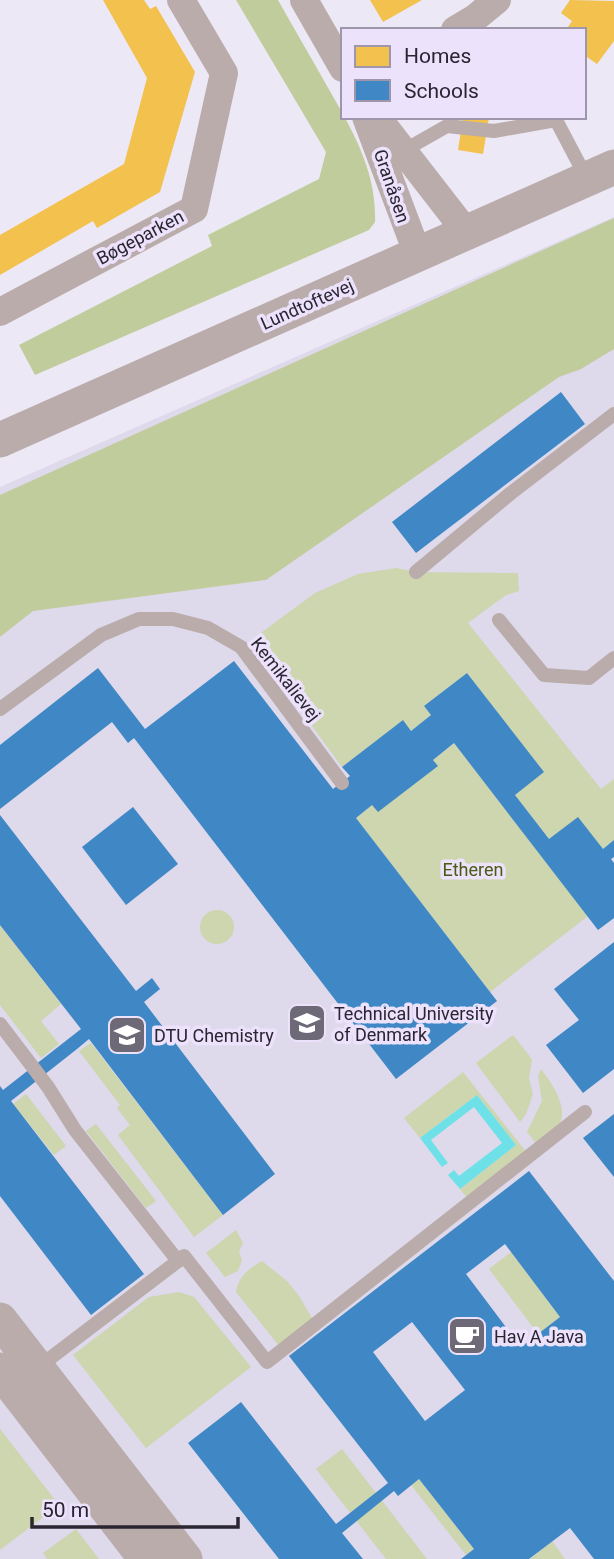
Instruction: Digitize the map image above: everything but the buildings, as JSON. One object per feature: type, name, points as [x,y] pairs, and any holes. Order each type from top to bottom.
[{"type":"street","name":"Bøgeparken","points":[[0,312],[194,209],[224,73],[181,0]]},
{"type":"street","points":[[304,0],[341,65]]},
{"type":"street","points":[[458,28],[497,0]]},
{"type":"street","name":"Granåsen","points":[[367,119],[418,255]]},
{"type":"street","name":"Granåsen","points":[[379,119],[467,233]]},
{"type":"street","name":"Lundtoftevej","points":[[3,431],[418,255],[601,173]]},
{"type":"street","points":[[0,1320],[17,1375],[146,1559]]},
{"type":"street","points":[[17,1375],[185,1559]]},
{"type":"lane","points":[[403,151],[447,125],[494,131],[556,120],[601,173]]},
{"type":"lane","points":[[416,572],[614,414]]},
{"type":"lane","name":"Kemikalievej","points":[[0,709],[101,635],[139,619],[173,619],[208,628],[240,647],[342,783]]},
{"type":"lane","points":[[499,620],[544,675],[589,678],[614,658]]},
{"type":"lane","points":[[0,1024],[48,1087],[75,1130],[178,1261]]},
{"type":"lane","points":[[17,1375],[184,1256],[267,1362],[585,1112]]},
{"type":"shaded area","name":"Technical University of Denmark","points":[[614,217],[614,1559],[0,1559],[0,487]]},
{"type":"green space","points":[[236,0],[278,0],[341,111],[341,119],[346,119],[361,150],[372,185],[375,222],[369,230],[35,375],[19,345],[212,246],[208,235],[319,179],[326,152]]},
{"type":"green space","points":[[614,218],[614,349],[581,369],[559,377],[266,580],[33,611],[0,637],[0,495]]},
{"type":"green space","points":[[396,568],[416,572],[518,573],[519,591],[506,595],[468,623],[601,789],[614,779],[614,840],[603,849],[549,839],[515,795],[543,772],[467,673],[424,706],[431,715],[411,731],[402,721],[342,767],[250,641],[315,593],[358,574]]},
{"type":"green space","name":"Etheren","points":[[454,743],[588,916],[490,992],[356,818],[372,805],[437,765],[433,760]]},
{"type":"green space","points":[[217,910],[229,915],[234,927],[229,939],[217,944],[205,939],[200,927],[205,915]]},
{"type":"green space","points":[[0,925],[61,1004],[41,1021],[59,1044],[41,1058],[0,1005]]},
{"type":"green space","points":[[513,1035],[532,1059],[529,1078],[533,1094],[520,1122],[476,1063]]},
{"type":"green space","points":[[91,1043],[223,1215],[194,1237],[118,1135],[130,1125],[117,1108],[120,1105],[79,1051]]},
{"type":"green space","points":[[541,1069],[559,1098],[562,1115],[556,1131],[538,1146],[527,1132],[542,1101],[538,1076]]},
{"type":"green space","points":[[463,1072],[527,1153],[468,1199],[460,1189],[516,1145],[477,1095],[420,1138],[404,1118]]},
{"type":"green space","points":[[26,1094],[66,1146],[54,1155],[13,1104]]},
{"type":"green space","points":[[96,1124],[156,1201],[146,1208],[86,1131]]},
{"type":"green space","points":[[236,1230],[243,1243],[239,1251],[242,1260],[238,1271],[225,1277],[206,1253]]},
{"type":"green space","points":[[511,1252],[560,1317],[538,1334],[489,1269]]},
{"type":"green space","points":[[262,1261],[287,1281],[313,1320],[279,1346],[236,1292],[242,1277]]},
{"type":"green space","points":[[179,1292],[194,1297],[251,1367],[146,1448],[73,1355],[149,1297]]},
{"type":"green space","points":[[0,1429],[59,1505],[0,1550]]},
{"type":"green space","points":[[342,1449],[427,1559],[386,1559],[316,1469]]},
{"type":"green space","points":[[419,1479],[474,1549],[466,1555],[411,1485]]},
{"type":"green space","points":[[76,1529],[99,1559],[47,1559],[43,1553]]},
{"type":"green space","points":[[552,1541],[565,1559],[530,1559]]},
{"type":"water","points":[[477,1095],[516,1145],[460,1189],[448,1175],[454,1170],[459,1176],[502,1143],[474,1107],[431,1140],[448,1163],[442,1167],[420,1138]]},
{"type":"place","name":"Technical University of Denmark","points":[[307,1023]]},
{"type":"place","name":"DTU Chemistry","points":[[127,1035]]},
{"type":"place","name":"Hav A Java","points":[[467,1336]]}]
